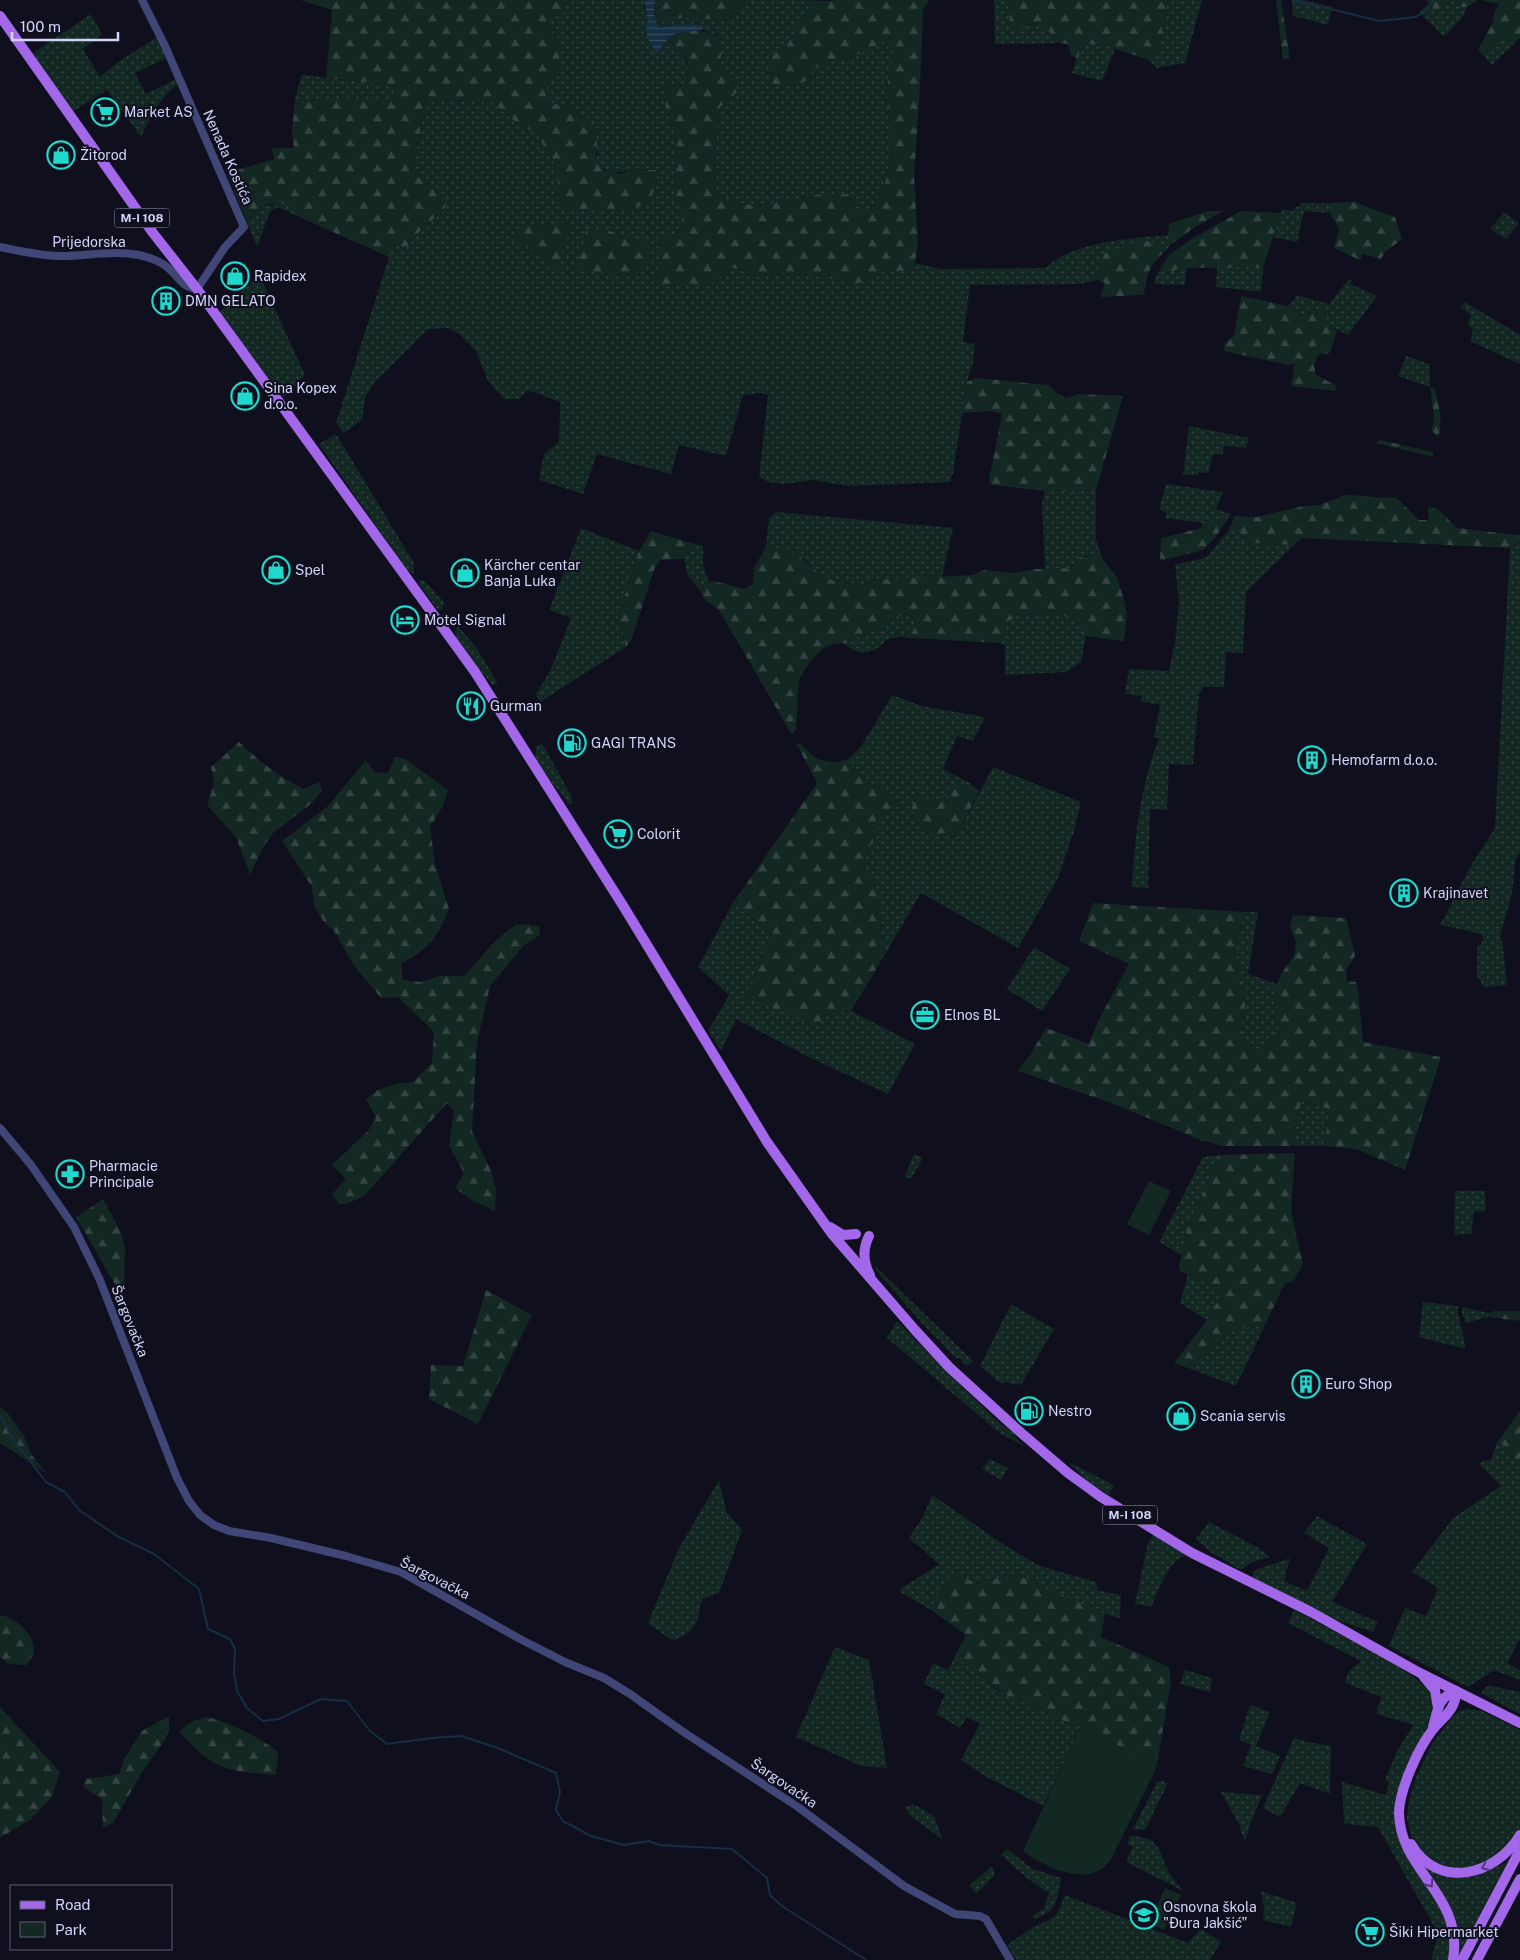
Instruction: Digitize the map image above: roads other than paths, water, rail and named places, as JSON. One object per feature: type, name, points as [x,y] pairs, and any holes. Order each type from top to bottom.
[{"type":"main road","name":"M-I 108","points":[[0,16],[153,233],[197,290],[474,672],[622,904],[767,1142],[832,1234],[915,1330],[967,1384],[1059,1466],[1101,1497],[1192,1553],[1311,1612],[1420,1673],[1520,1723]]},
{"type":"main road","points":[[820,1216],[838,1233],[847,1236],[856,1234]]},
{"type":"main road","points":[[869,1236],[864,1259],[867,1269],[878,1288]]},
{"type":"main road","points":[[1420,1673],[1435,1690],[1438,1708]]},
{"type":"main road","points":[[1448,1714],[1456,1700],[1456,1691],[1444,1697],[1438,1708],[1431,1731],[1406,1782],[1399,1804],[1401,1825],[1409,1851],[1450,1916],[1455,1937],[1453,1960]]},
{"type":"main road","points":[[1431,1731],[1448,1714],[1465,1704],[1485,1705]]},
{"type":"main road","points":[[1401,1825],[1414,1848],[1424,1859],[1442,1870],[1461,1873],[1483,1869],[1501,1858],[1513,1846],[1520,1835]]},
{"type":"main road","points":[[1462,1960],[1520,1850]]},
{"type":"main road","points":[[1477,1960],[1520,1879]]},
{"type":"street","name":"Nenada Kostića","points":[[142,0],[244,227],[226,247],[197,290]]},
{"type":"street","name":"Prijedorska","points":[[0,247],[34,254],[60,256],[96,253],[139,255],[160,262],[168,267],[186,288],[197,290]]},
{"type":"street","name":"Šargovačka","points":[[0,1128],[31,1165],[74,1227],[99,1278],[177,1478],[189,1500],[200,1514],[214,1525],[229,1531],[271,1538],[346,1556],[401,1572],[520,1639],[565,1662],[604,1678],[798,1806],[904,1886],[955,1914],[980,1916],[986,1919],[1010,1960]]},
{"type":"water","points":[[645,0],[656,0],[654,15],[660,28],[675,25],[693,25],[703,26],[702,30],[672,36],[658,53],[651,45],[647,35],[648,20]]},
{"type":"waterway","points":[[1293,0],[1380,21],[1416,17],[1434,0]]},
{"type":"waterway","points":[[0,1415],[13,1439],[46,1482],[65,1492],[79,1510],[117,1536],[154,1554],[199,1589],[208,1629],[230,1639],[235,1649],[234,1673],[237,1691],[247,1708],[263,1721],[279,1719],[321,1699],[347,1701],[370,1731],[387,1744],[461,1736],[498,1748],[556,1773],[560,1792],[556,1810],[563,1821],[591,1836],[624,1845],[649,1841],[659,1845],[732,1849],[767,1878],[770,1895],[782,1906],[866,1960]]},
{"type":"place","name":"Market AS","points":[[105,112]]},
{"type":"place","name":"Žitorod","points":[[61,155]]},
{"type":"place","name":"Rapidex","points":[[235,276]]},
{"type":"place","name":"DMN GELATO","points":[[166,301]]},
{"type":"place","name":"Sina Kopex d.o.o.","points":[[245,396]]},
{"type":"place","name":"Spel","points":[[276,570]]},
{"type":"place","name":"Kärcher centar Banja Luka","points":[[465,573]]},
{"type":"place","name":"Motel Signal","points":[[405,620]]},
{"type":"place","name":"Gurman","points":[[471,706]]},
{"type":"place","name":"GAGI TRANS","points":[[572,743]]},
{"type":"place","name":"Hemofarm d.o.o.","points":[[1312,760]]},
{"type":"place","name":"Colorit","points":[[618,834]]},
{"type":"place","name":"Krajinavet","points":[[1404,893]]},
{"type":"place","name":"Elnos BL","points":[[925,1015]]},
{"type":"place","name":"Pharmacie Principale","points":[[70,1174]]},
{"type":"place","name":"Euro Shop","points":[[1306,1384]]},
{"type":"place","name":"Nestro","points":[[1029,1411]]},
{"type":"place","name":"Scania servis","points":[[1181,1416]]},
{"type":"place","name":"Osnovna škola \"Đura Jakšić\"","points":[[1144,1915]]},
{"type":"place","name":"Šiki Hipermarket","points":[[1370,1932]]}]
